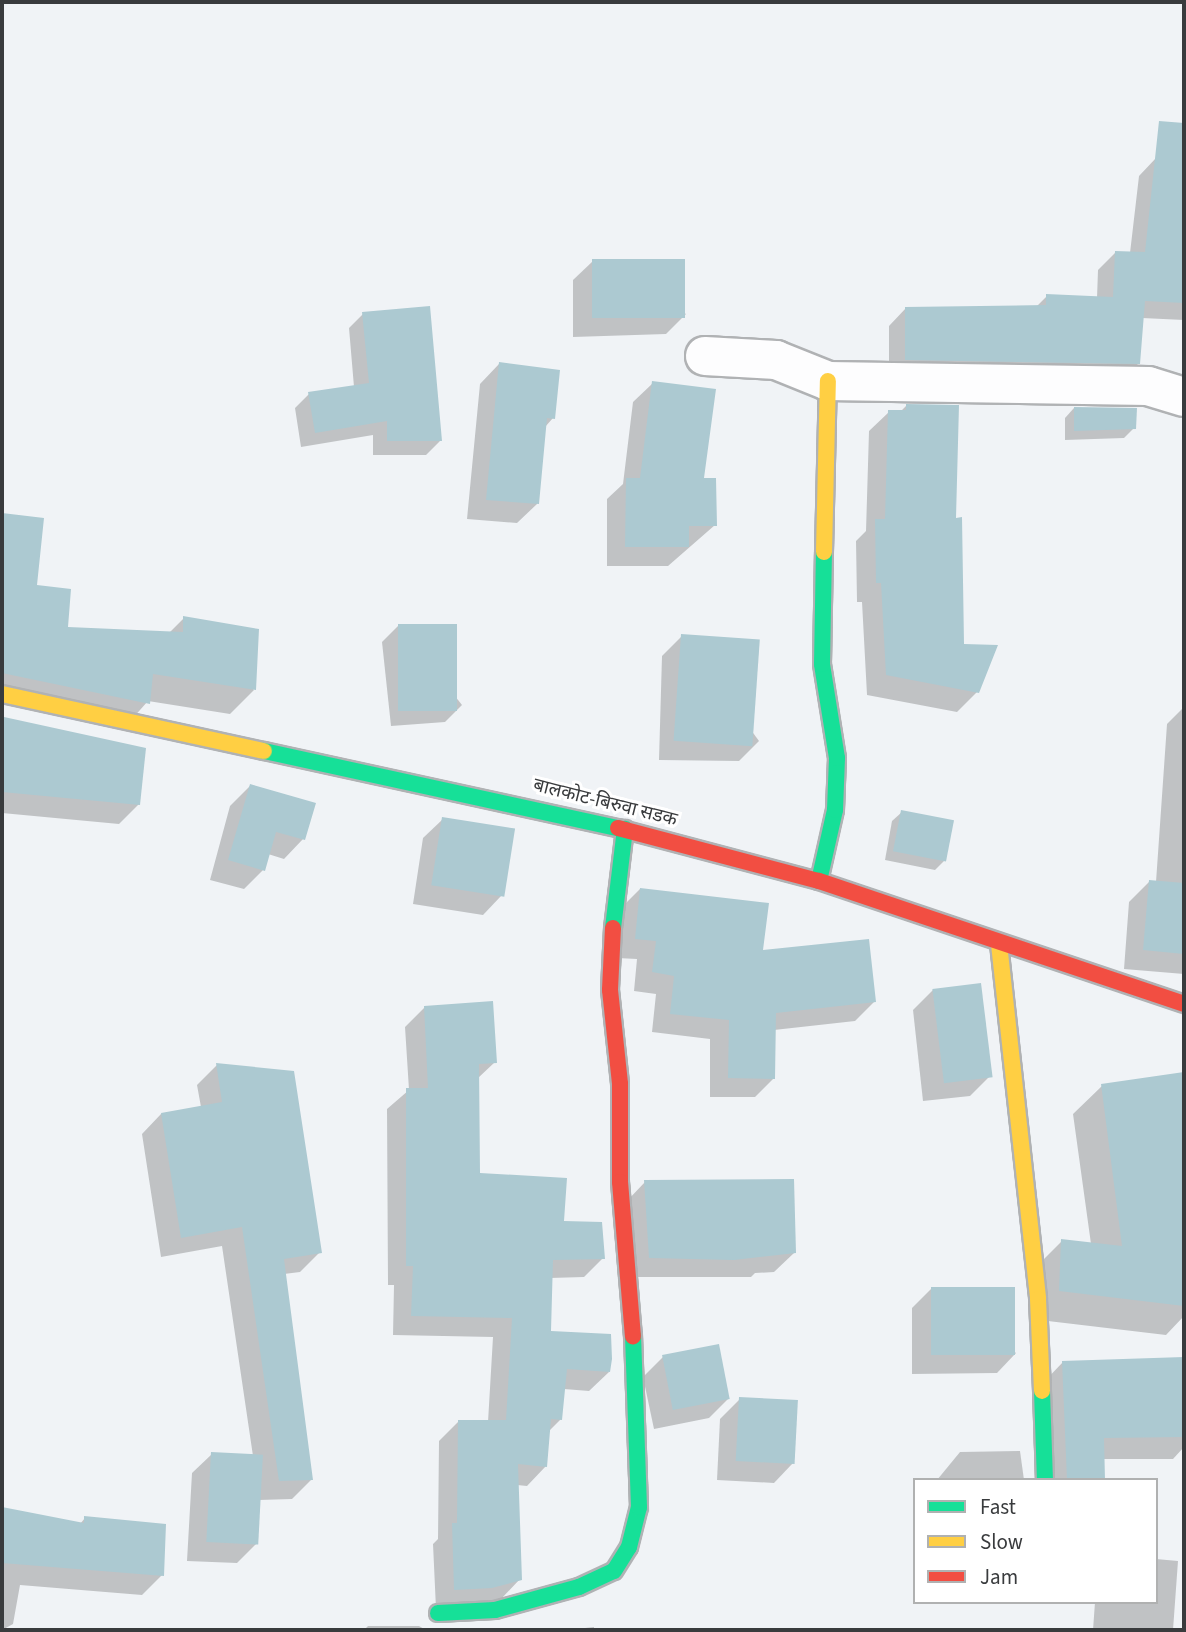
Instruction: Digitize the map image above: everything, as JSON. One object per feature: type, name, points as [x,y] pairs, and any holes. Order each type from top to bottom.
[{"type":"street","points":[[705,356],[776,360],[828,381],[1148,386],[1184,397]]},
{"type":"street","points":[[820,881],[835,810],[837,758],[822,664],[828,381]]},
{"type":"street","name":"बालकोट-बिरुवा सडक","points":[[2,694],[625,828],[820,881],[999,944],[1184,1004]]},
{"type":"street","points":[[438,1613],[495,1610],[579,1587],[614,1571],[629,1546],[639,1507],[632,1318],[620,1182],[620,1084],[610,990],[614,902],[625,828]]},
{"type":"street","points":[[999,944],[1038,1299],[1045,1478]]},
{"type":"building","points":[[1159,121],[1184,123],[1184,303],[1145,301],[1140,364],[905,360],[905,307],[1046,305],[1046,294],[1113,297],[1115,251],[1145,252]]},
{"type":"building","points":[[592,259],[685,259],[685,318],[592,318]]},
{"type":"building","points":[[430,306],[442,441],[387,441],[387,421],[315,433],[308,392],[369,383],[362,312]]},
{"type":"building","points":[[499,362],[560,370],[555,419],[547,418],[539,504],[486,500]]},
{"type":"building","points":[[652,381],[716,389],[704,478],[716,478],[717,526],[689,526],[689,547],[625,547],[626,478],[640,478]]},
{"type":"building","points":[[906,404],[959,405],[956,518],[962,517],[964,644],[998,645],[979,693],[886,675],[881,583],[876,583],[875,519],[885,519],[888,410],[906,410]]},
{"type":"building","points":[[1074,407],[1137,408],[1136,429],[1074,431]]},
{"type":"building","points":[[2,513],[44,518],[37,585],[71,589],[68,627],[183,632],[183,616],[259,629],[256,690],[153,674],[150,704],[2,673]]},
{"type":"building","points":[[398,624],[457,624],[457,711],[398,711]]},
{"type":"building","points":[[681,634],[760,640],[752,746],[674,741]]},
{"type":"building","points":[[4,717],[146,748],[140,805],[2,792]]},
{"type":"building","points":[[250,784],[316,803],[305,840],[276,832],[265,871],[228,860]]},
{"type":"building","points":[[901,810],[954,820],[946,862],[893,851]]},
{"type":"building","points":[[442,817],[515,829],[504,897],[431,885]]},
{"type":"building","points":[[1149,880],[1184,883],[1184,954],[1143,950]]},
{"type":"building","points":[[640,888],[769,903],[763,950],[869,939],[876,1002],[776,1013],[775,1079],[728,1078],[729,1020],[670,1014],[674,976],[652,972],[656,941],[635,939]]},
{"type":"building","points":[[981,983],[993,1077],[944,1083],[932,989]]},
{"type":"building","points":[[493,1001],[497,1063],[479,1064],[480,1173],[567,1178],[564,1221],[602,1222],[605,1259],[553,1260],[551,1331],[611,1334],[612,1359],[610,1372],[567,1369],[562,1420],[551,1419],[547,1467],[518,1464],[522,1580],[492,1588],[454,1590],[452,1523],[457,1523],[458,1420],[506,1420],[512,1318],[411,1316],[413,1266],[406,1266],[406,1088],[428,1088],[424,1006]]},
{"type":"building","points":[[216,1063],[294,1071],[322,1253],[284,1259],[313,1480],[279,1481],[242,1227],[181,1238],[161,1113],[222,1102]]},
{"type":"building","points":[[1184,1072],[1184,1306],[1059,1291],[1061,1239],[1122,1246],[1101,1084]]},
{"type":"building","points":[[794,1179],[796,1253],[734,1260],[649,1258],[644,1180]]},
{"type":"building","points":[[931,1287],[1015,1287],[1015,1355],[931,1355]]},
{"type":"building","points":[[719,1344],[730,1399],[673,1410],[662,1355]]},
{"type":"building","points":[[1184,1357],[1184,1437],[1104,1438],[1105,1478],[1067,1478],[1062,1361]]},
{"type":"building","points":[[739,1397],[798,1400],[795,1464],[736,1461]]},
{"type":"building","points":[[211,1452],[263,1455],[258,1545],[206,1542]]},
{"type":"building","points":[[2,1507],[84,1523],[84,1516],[166,1524],[164,1576],[2,1563]]},
{"type":"traffic: fast","points":[[819,881],[835,810],[837,758],[822,664],[824,552]]},
{"type":"traffic: fast","points":[[264,751],[618,828]]},
{"type":"traffic: fast","points":[[613,928],[625,829]]},
{"type":"traffic: fast","points":[[438,1613],[495,1610],[579,1587],[614,1571],[629,1547],[639,1507],[633,1336]]},
{"type":"traffic: fast","points":[[1042,1391],[1045,1478]]},
{"type":"traffic: slow","points":[[824,552],[828,381]]},
{"type":"traffic: slow","points":[[2,694],[264,751]]},
{"type":"traffic: slow","points":[[999,944],[1038,1299],[1042,1391]]},
{"type":"traffic: jam","points":[[618,828],[819,881],[1184,1004]]},
{"type":"traffic: jam","points":[[613,928],[610,990],[620,1084],[620,1182],[633,1336]]}]
